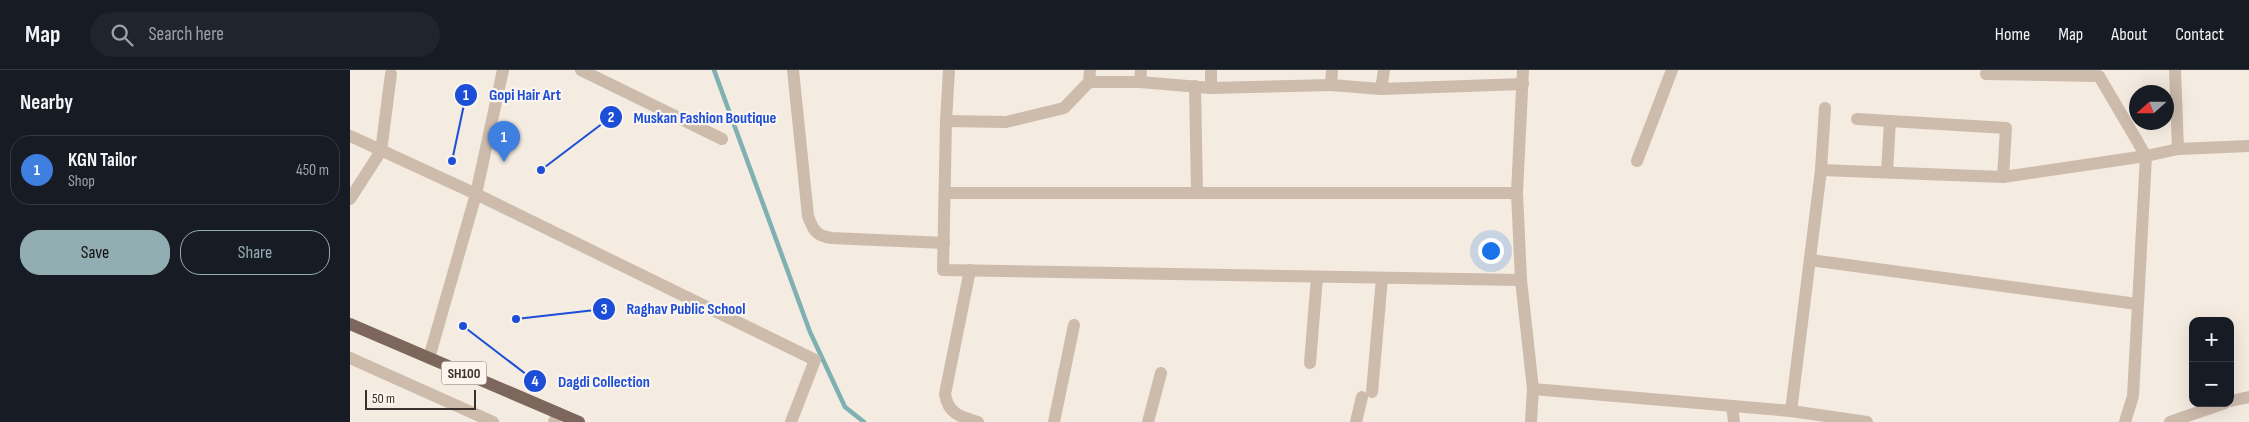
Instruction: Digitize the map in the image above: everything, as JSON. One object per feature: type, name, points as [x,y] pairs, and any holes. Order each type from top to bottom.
[{"type":"main road","name":"SH100","points":[[350,324],[429,358],[556,417],[579,422]]},
{"type":"street","points":[[429,358],[476,194],[503,70]]},
{"type":"street","points":[[581,70],[722,139]]},
{"type":"street","points":[[793,70],[808,216],[815,233],[823,237],[832,238],[944,243]]},
{"type":"street","points":[[949,70],[943,270],[1521,280]]},
{"type":"street","points":[[1211,88],[1212,70]]},
{"type":"street","points":[[1330,85],[1332,70]]},
{"type":"street","points":[[1381,89],[1384,70]]},
{"type":"street","points":[[1523,70],[1524,84],[1517,193],[1521,280],[1533,389],[1530,422]]},
{"type":"street","points":[[1637,161],[1672,70]]},
{"type":"street","points":[[1986,70],[1986,74],[2099,73],[2146,156],[2133,396],[2125,422]]},
{"type":"street","points":[[2175,70],[2178,149]]},
{"type":"street","points":[[350,199],[381,150],[391,74]]},
{"type":"street","points":[[946,120],[1006,122],[1064,108],[1089,76],[1141,76],[1211,88],[1330,85],[1381,89],[1524,84]]},
{"type":"street","points":[[1195,86],[1196,192]]},
{"type":"street","points":[[1791,411],[1810,260],[1825,108]]},
{"type":"street","points":[[1857,119],[2006,128],[2003,177]]},
{"type":"street","points":[[1887,172],[1890,121]]},
{"type":"street","points":[[350,136],[476,194],[816,360],[791,422]]},
{"type":"street","points":[[1820,170],[2003,177],[2146,156],[2178,149],[2249,146]]},
{"type":"street","points":[[945,192],[1517,193]]},
{"type":"street","points":[[1810,260],[2137,304]]},
{"type":"street","points":[[970,270],[945,394],[946,403],[951,411],[960,417],[978,422]]},
{"type":"street","points":[[1310,363],[1317,276]]},
{"type":"street","points":[[1356,422],[1367,394],[1382,278]]},
{"type":"street","points":[[1054,422],[1074,324]]},
{"type":"street","points":[[350,358],[493,422]]},
{"type":"street","points":[[1148,422],[1161,373]]},
{"type":"street","points":[[1533,389],[1791,411],[1867,422]]},
{"type":"street","points":[[2234,400],[2245,396],[2249,397]]},
{"type":"street","points":[[1732,406],[1734,422]]},
{"type":"street","points":[[2170,422],[2213,407]]},
{"type":"waterway","points":[[714,70],[810,332],[845,407],[864,422]]},
{"type":"place","name":"Gopi Hair Art","points":[[452,161]]},
{"type":"place","name":"KGN Tailor","points":[[504,162]]},
{"type":"place","name":"Muskan Fashion Boutique","points":[[541,170]]},
{"type":"place","name":"Raghav Public School","points":[[516,319]]},
{"type":"place","name":"Dagdi Collection","points":[[463,326]]}]
